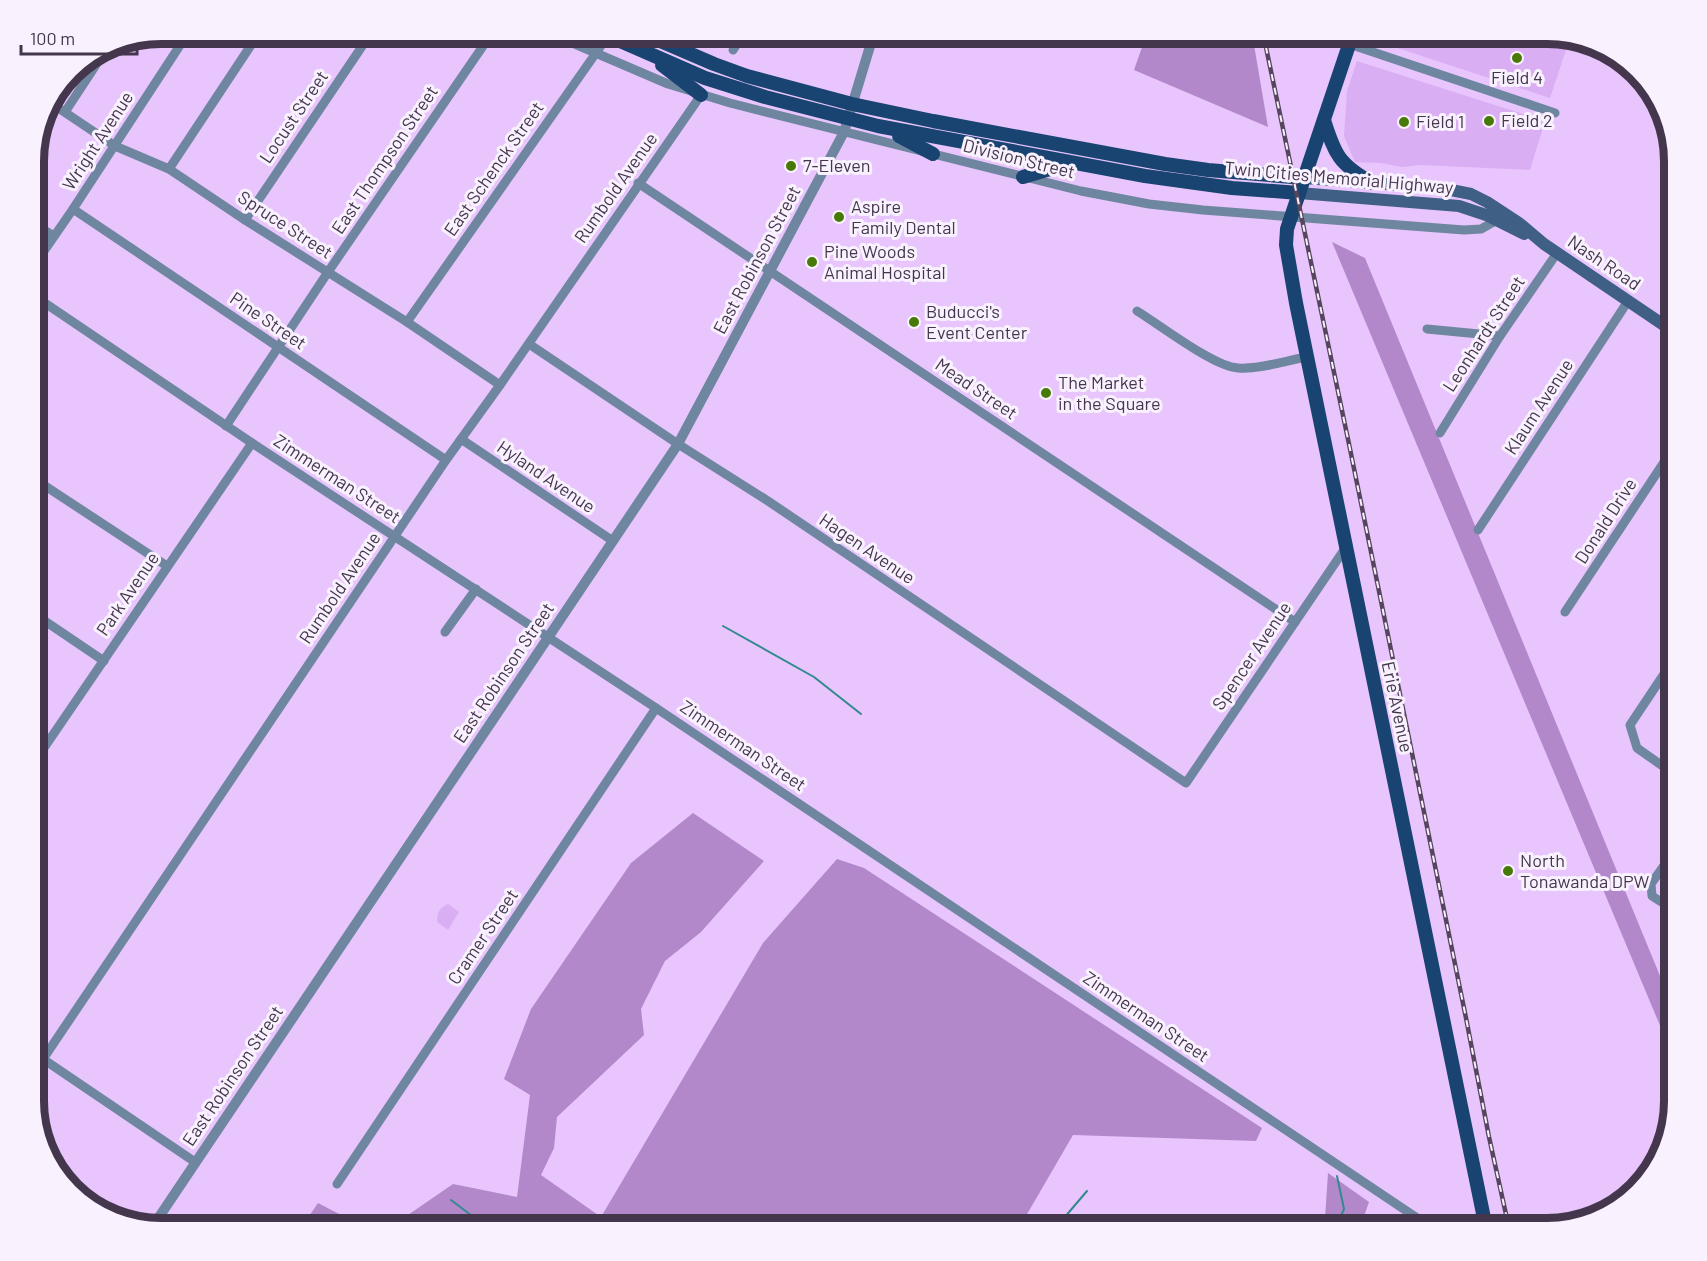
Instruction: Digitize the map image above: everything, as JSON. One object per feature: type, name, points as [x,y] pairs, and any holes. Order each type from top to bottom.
[{"type":"main road","name":"Twin Cities Memorial Highway","points":[[628,44],[705,78],[846,125],[878,126],[1071,163],[1191,183],[1447,204],[1497,219],[1544,244]]},
{"type":"main road","name":"Twin Cities Memorial Highway","points":[[668,44],[747,76],[852,104],[943,123],[1208,170],[1442,188],[1471,194],[1519,223],[1544,244]]},
{"type":"main road","name":"Erie Avenue","points":[[1349,44],[1290,218],[1286,245],[1484,1218]]},
{"type":"main road","points":[[646,53],[701,95]]},
{"type":"main road","points":[[1324,120],[1340,160],[1348,168],[1372,183]]},
{"type":"main road","points":[[878,126],[933,154]]},
{"type":"main road","points":[[1023,177],[1071,163]]},
{"type":"main road","name":"Nash Road","points":[[1544,244],[1664,325]]},
{"type":"street","name":"Wright Avenue","points":[[44,251],[115,147],[181,44]]},
{"type":"street","points":[[170,169],[252,44]]},
{"type":"street","name":"Locust Street","points":[[245,220],[364,44]]},
{"type":"street","name":"East Thompson Street","points":[[226,426],[328,272],[484,44]]},
{"type":"street","name":"Division Street","points":[[575,44],[668,84],[701,95],[846,125],[933,154],[1101,195],[1166,206],[1290,218],[1474,230],[1484,228],[1497,219]]},
{"type":"street","name":"East Schenck Street","points":[[406,322],[601,44]]},
{"type":"street","points":[[733,50],[737,44]]},
{"type":"street","name":"East Robinson Street","points":[[158,1218],[678,444],[846,125],[871,44]]},
{"type":"street","points":[[1365,44],[1555,112]]},
{"type":"street","points":[[65,112],[98,62]]},
{"type":"street","name":"Rumbold Avenue","points":[[44,1058],[446,460],[701,95]]},
{"type":"street","name":"Spruce Street","points":[[57,107],[115,147],[170,169],[500,385]]},
{"type":"street","name":"Mead Street","points":[[638,183],[1295,622]]},
{"type":"street","name":"Pine Street","points":[[73,209],[446,460]]},
{"type":"street","points":[[44,230],[54,236]]},
{"type":"street","name":"Leonhardt Street","points":[[1440,433],[1500,336],[1557,253]]},
{"type":"street","name":"Klaum Avenue","points":[[1478,530],[1628,301]]},
{"type":"street","name":"Zimmerman Street","points":[[44,302],[226,426],[656,708],[1417,1218]]},
{"type":"street","points":[[1137,311],[1211,358],[1231,368],[1244,369],[1307,357]]},
{"type":"street","points":[[1427,329],[1500,336]]},
{"type":"street","name":"Hagen Avenue","points":[[529,344],[1186,783]]},
{"type":"street","name":"Hyland Avenue","points":[[461,439],[613,542]]},
{"type":"street","name":"Park Avenue","points":[[44,748],[252,443]]},
{"type":"street","name":"Donald Drive","points":[[1565,612],[1664,462]]},
{"type":"street","points":[[44,485],[167,566]]},
{"type":"street","name":"Spencer Avenue","points":[[1186,783],[1346,547]]},
{"type":"street","points":[[445,632],[476,589]]},
{"type":"street","points":[[44,620],[104,661]]},
{"type":"street","points":[[1664,674],[1630,725],[1636,748],[1664,767]]},
{"type":"street","name":"Cramer Street","points":[[337,1184],[656,708]]},
{"type":"street","points":[[1664,865],[1651,884],[1652,896],[1664,904]]},
{"type":"street","points":[[44,1060],[195,1162]]},
{"type":"shaded area","points":[[1143,44],[1254,44],[1268,127],[1134,70]]},
{"type":"shaded area","points":[[1385,44],[1546,44],[1567,46],[1550,98]]},
{"type":"shaded area","points":[[1357,61],[1545,121],[1530,170],[1420,165],[1402,167],[1355,162],[1344,136],[1347,91]]},
{"type":"shaded area","points":[[1332,242],[1365,258],[1664,986],[1664,1035]]},
{"type":"shaded area","points":[[693,813],[764,861],[701,932],[665,961],[641,1009],[644,1035],[557,1117],[554,1148],[541,1175],[601,1217],[763,943],[837,859],[864,868],[1262,1128],[1256,1141],[1073,1135],[1025,1218],[404,1218],[453,1184],[517,1197],[530,1095],[504,1079],[531,1009],[631,863]]},
{"type":"shaded area","points":[[448,904],[459,912],[448,930],[437,922],[437,916],[442,907]]},
{"type":"shaded area","points":[[1328,1173],[1369,1202],[1363,1218],[1325,1218]]},
{"type":"shaded area","points":[[318,1203],[347,1218],[308,1218]]},
{"type":"waterway","points":[[723,626],[814,677],[861,714]]},
{"type":"waterway","points":[[1337,1176],[1344,1209],[1340,1218]]},
{"type":"waterway","points":[[1064,1218],[1087,1191]]},
{"type":"waterway","points":[[451,1200],[475,1218]]},
{"type":"railway","points":[[1265,44],[1507,1218]]},
{"type":"place","name":"Field 4","points":[[1517,58]]},
{"type":"place","name":"Field 2","points":[[1489,121]]},
{"type":"place","name":"Field 1","points":[[1404,122]]},
{"type":"place","name":"7-Eleven","points":[[791,166]]},
{"type":"place","name":"Aspire Family Dental","points":[[839,217]]},
{"type":"place","name":"Pine Woods Animal Hospital","points":[[812,262]]},
{"type":"place","name":"Buducci's Event Center","points":[[914,322]]},
{"type":"place","name":"The Market in the Square","points":[[1046,393]]},
{"type":"place","name":"North Tonawanda DPW","points":[[1508,871]]}]
